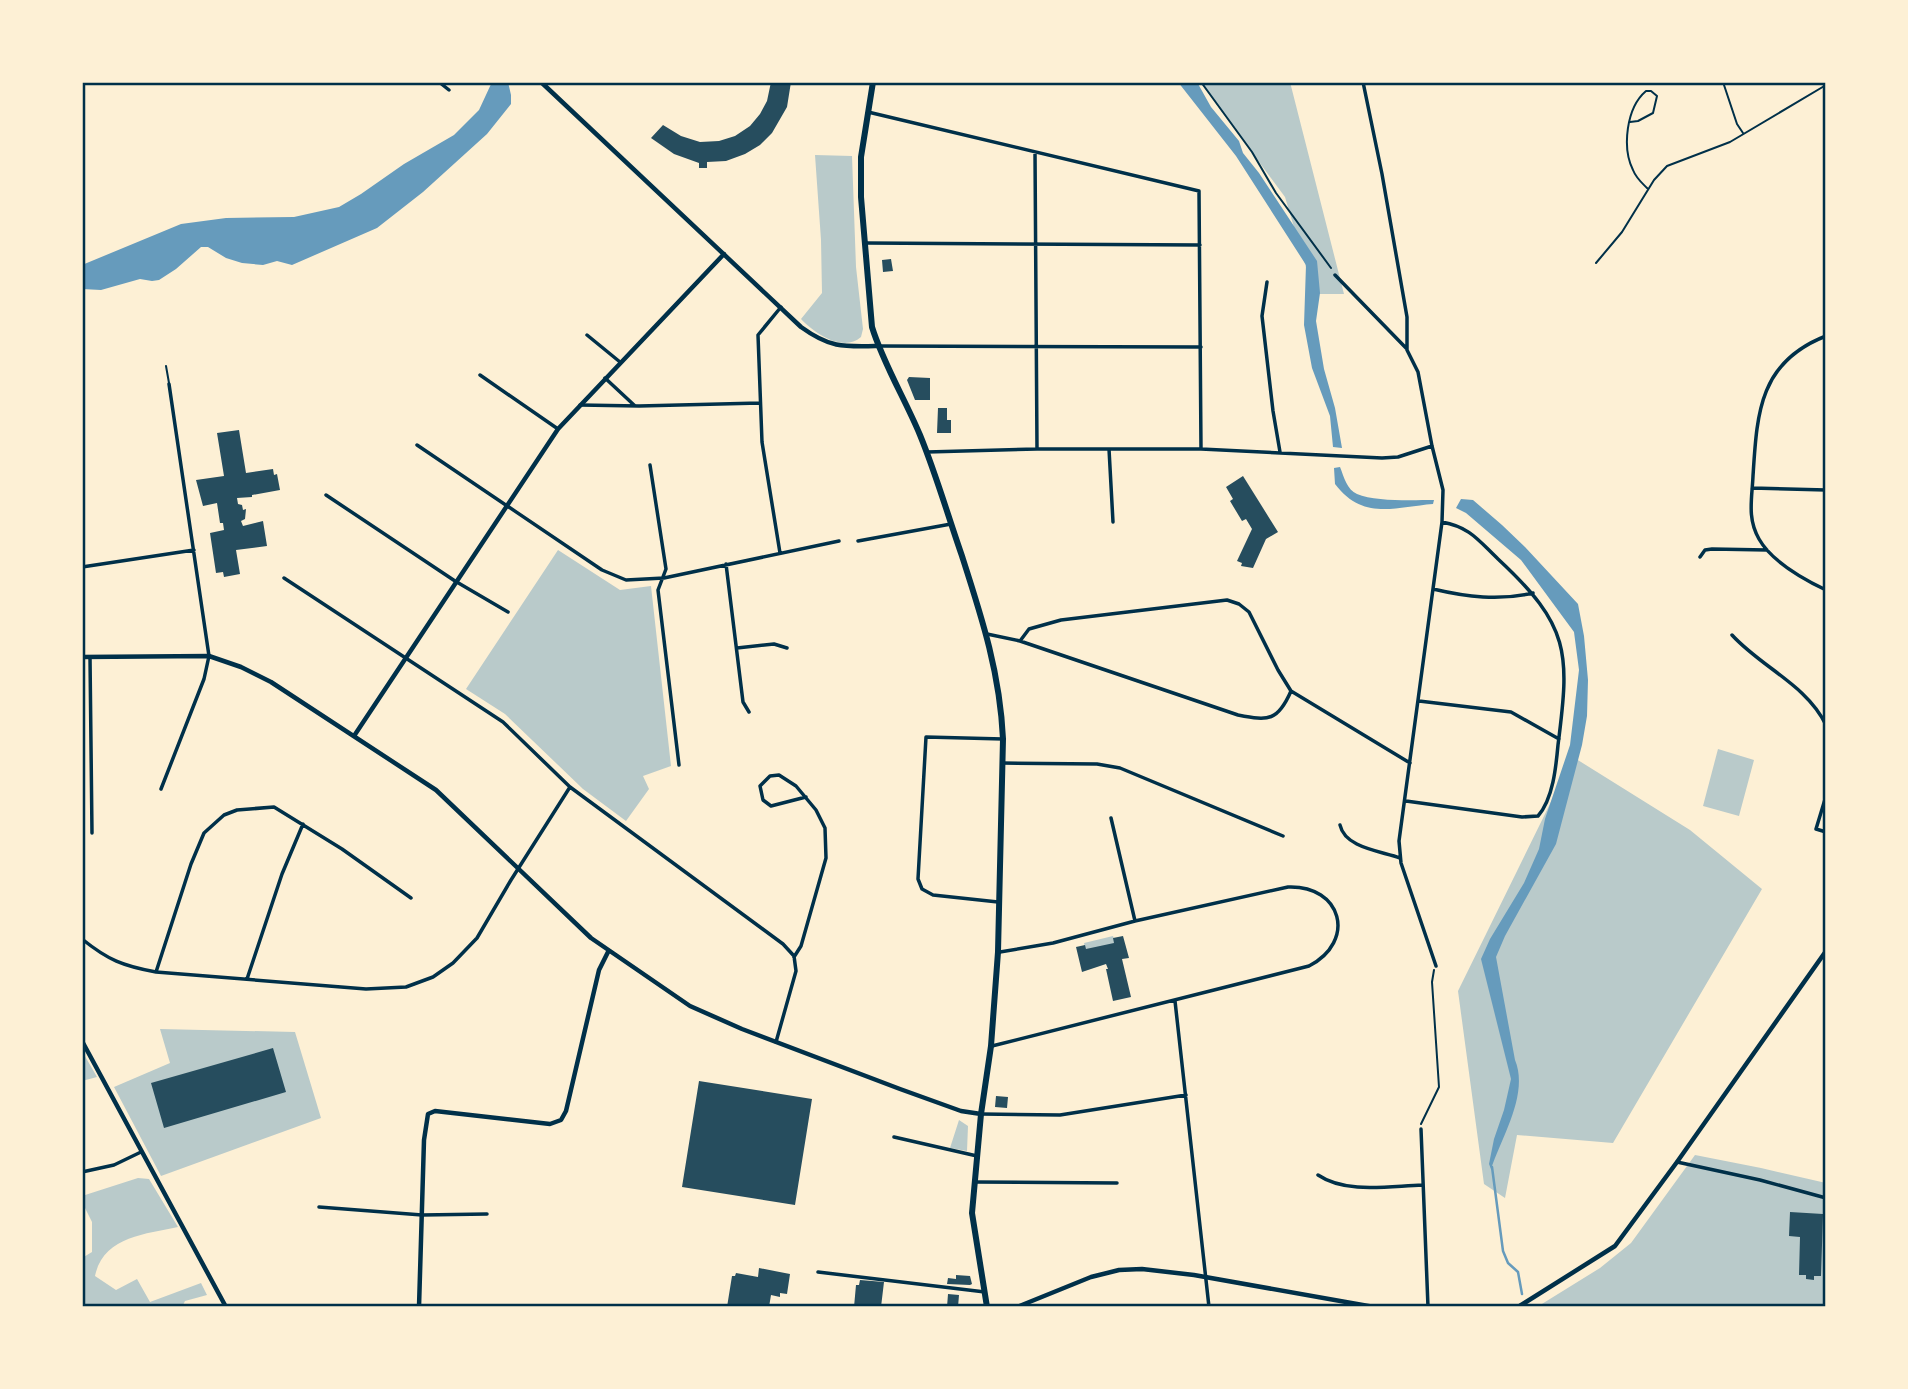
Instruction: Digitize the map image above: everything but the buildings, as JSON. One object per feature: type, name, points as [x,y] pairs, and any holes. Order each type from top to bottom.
[{"type":"main road","points":[[873,82],[861,157],[861,197],[872,327],[878,346],[898,383],[927,452],[987,634],[997,677],[1003,739],[998,952],[972,1223],[988,1307]]},
{"type":"street","points":[[439,82],[449,90]]},
{"type":"street","points":[[541,82],[801,327],[822,342],[847,346],[1201,348]]},
{"type":"street","points":[[1363,82],[1407,317],[1407,350]]},
{"type":"street","points":[[868,112],[1199,191],[1201,449]]},
{"type":"street","points":[[1035,152],[1037,449]]},
{"type":"street","points":[[864,243],[1200,245]]},
{"type":"street","points":[[354,736],[558,429],[724,254]]},
{"type":"street","points":[[1335,275],[1407,350],[1418,372],[1443,490],[1442,522],[1399,841],[1401,858],[1436,966]]},
{"type":"street","points":[[1267,282],[1262,316],[1280,452]]},
{"type":"street","points":[[780,307],[758,335],[762,442],[780,553]]},
{"type":"street","points":[[587,335],[620,362]]},
{"type":"street","points":[[1826,335],[1796,351],[1775,374],[1763,394],[1755,435],[1749,509],[1754,527],[1767,550],[1790,569],[1826,590]]},
{"type":"street","points":[[480,375],[558,429]]},
{"type":"street","points":[[605,378],[636,406]]},
{"type":"street","points":[[162,789],[204,679],[209,656],[169,384]]},
{"type":"street","points":[[578,405],[760,403]]},
{"type":"street","points":[[417,445],[602,570],[626,580],[664,578],[839,541]]},
{"type":"street","points":[[927,452],[1201,449],[1382,458],[1398,457],[1432,446]]},
{"type":"street","points":[[1109,449],[1113,522]]},
{"type":"street","points":[[650,465],[666,569],[658,590],[679,765]]},
{"type":"street","points":[[1752,488],[1826,490]]},
{"type":"street","points":[[326,495],[455,581],[508,612]]},
{"type":"street","points":[[1406,801],[1522,817],[1538,816],[1543,810],[1551,785],[1565,693],[1562,650],[1550,619],[1533,593],[1471,533],[1457,525],[1442,522]]},
{"type":"street","points":[[858,541],[951,524]]},
{"type":"street","points":[[1700,557],[1705,551],[1712,549],[1767,550]]},
{"type":"street","points":[[82,567],[194,550]]},
{"type":"street","points":[[726,564],[743,702],[749,712]]},
{"type":"street","points":[[284,578],[503,722],[570,787],[783,944],[796,963],[794,982],[776,1042]]},
{"type":"street","points":[[1433,589],[1468,597],[1515,598],[1533,593]]},
{"type":"street","points":[[1020,641],[1029,629],[1061,620],[1227,600],[1250,612],[1291,691],[1410,763]]},
{"type":"street","points":[[987,634],[1020,641],[1238,715],[1263,720],[1283,710],[1291,691]]},
{"type":"street","points":[[1732,635],[1748,653],[1803,694],[1826,725]]},
{"type":"street","points":[[737,648],[774,645],[787,648]]},
{"type":"street","points":[[82,657],[209,656],[242,667],[271,682],[436,790],[608,952],[694,1008],[776,1042],[930,1100],[981,1114],[1060,1115],[1186,1095]]},
{"type":"street","points":[[90,657],[92,833]]},
{"type":"street","points":[[1418,701],[1511,712],[1559,739]]},
{"type":"street","points":[[998,902],[933,895],[922,890],[918,879],[926,737],[1003,739]]},
{"type":"street","points":[[1002,763],[1097,764],[1120,768],[1283,836]]},
{"type":"street","points":[[794,957],[801,946],[826,858],[825,828],[806,797],[796,786],[779,775],[765,778],[760,786],[763,800],[771,806],[806,797]]},
{"type":"street","points":[[82,939],[124,966],[156,972],[366,989],[406,987],[433,977],[453,963],[477,938],[570,787]]},
{"type":"street","points":[[1826,796],[1816,829],[1826,832]]},
{"type":"street","points":[[156,972],[187,875],[204,833],[224,815],[237,810],[274,807],[342,849],[411,898]]},
{"type":"street","points":[[1111,818],[1135,921]]},
{"type":"street","points":[[247,979],[282,874],[303,824]]},
{"type":"street","points":[[1340,825],[1342,833],[1351,842],[1401,858]]},
{"type":"street","points":[[990,1046],[1294,971],[1321,960],[1329,952],[1339,931],[1331,903],[1320,892],[1299,887],[1135,921],[1053,943],[998,952]]},
{"type":"street","points":[[1518,1307],[1615,1246],[1677,1163],[1826,951]]},
{"type":"street","points":[[419,1307],[425,1137],[429,1112],[550,1124],[556,1122],[566,1111],[599,970],[608,952]]},
{"type":"street","points":[[1175,1001],[1209,1307]]},
{"type":"street","points":[[82,1041],[226,1307]]},
{"type":"street","points":[[1421,1129],[1428,1307]]},
{"type":"street","points":[[894,1137],[977,1156]]},
{"type":"street","points":[[82,1172],[114,1165],[141,1152]]},
{"type":"street","points":[[1677,1163],[1760,1180],[1826,1198]]},
{"type":"street","points":[[1318,1175],[1334,1184],[1348,1186],[1422,1185]]},
{"type":"street","points":[[974,1182],[1117,1183]]},
{"type":"street","points":[[319,1207],[422,1215],[487,1214]]},
{"type":"street","points":[[1017,1307],[1091,1277],[1119,1270],[1162,1270],[1374,1307]]},
{"type":"street","points":[[818,1272],[985,1292]]},
{"type":"lane","points":[[1723,82],[1737,124],[1744,134]]},
{"type":"lane","points":[[1596,263],[1622,232],[1648,189],[1667,166],[1730,142],[1826,85]]},
{"type":"lane","points":[[1630,122],[1653,113],[1657,96],[1651,91],[1643,94],[1634,108],[1630,122],[1629,158],[1633,171],[1648,189]]},
{"type":"lane","points":[[166,366],[169,384]]},
{"type":"path","points":[[1201,82],[1335,275]]},
{"type":"path","points":[[1421,1129],[1422,1118],[1439,1087],[1432,982],[1436,966]]},
{"type":"shaded area","points":[[1200,82],[1290,82],[1344,294],[1314,294],[1285,197]]},
{"type":"shaded area","points":[[815,155],[852,156],[856,267],[863,329],[861,337],[846,343],[821,335],[801,319],[822,293]]},
{"type":"shaded area","points":[[558,550],[620,590],[651,586],[671,766],[643,776],[649,789],[626,821],[583,789],[505,714],[466,689]]},
{"type":"shaded area","points":[[1718,749],[1754,760],[1739,816],[1703,806]]},
{"type":"shaded area","points":[[1573,757],[1690,830],[1762,889],[1613,1143],[1517,1135],[1505,1198],[1484,1184],[1458,991]]},
{"type":"shaded area","points":[[1113,936],[1116,945],[1086,951],[1084,943]]},
{"type":"shaded area","points":[[160,1029],[295,1032],[321,1118],[161,1176],[114,1087],[170,1063]]},
{"type":"shaded area","points":[[82,1051],[97,1077],[82,1081]]},
{"type":"shaded area","points":[[959,1120],[968,1126],[967,1151],[950,1148]]},
{"type":"shaded area","points":[[1695,1155],[1826,1183],[1826,1307],[1537,1307],[1600,1268],[1631,1243]]},
{"type":"shaded area","points":[[138,1178],[149,1179],[178,1227],[139,1235],[116,1245],[100,1263],[95,1276],[116,1290],[137,1279],[150,1302],[201,1283],[207,1295],[185,1301],[182,1307],[82,1306],[82,1258],[92,1252],[92,1222],[82,1202],[82,1196]]},
{"type":"water","points":[[492,82],[508,82],[511,104],[487,134],[423,192],[377,228],[292,265],[277,261],[263,265],[242,263],[226,258],[208,247],[201,247],[159,280],[140,279],[101,290],[82,289],[82,265],[181,224],[226,218],[294,217],[339,207],[454,135],[479,110]]},
{"type":"water","points":[[1178,82],[1197,82],[1211,107],[1239,141],[1243,153],[1317,261],[1320,293],[1316,321],[1342,448],[1333,447],[1330,416],[1312,368],[1304,325],[1306,265],[1236,156]]},
{"type":"water","points":[[1340,467],[1348,486],[1357,494],[1384,499],[1434,500],[1433,504],[1380,509],[1357,503],[1335,484],[1334,468]]},
{"type":"water","points":[[1461,499],[1473,500],[1502,525],[1578,604],[1588,680],[1587,716],[1582,745],[1556,844],[1496,957],[1519,1087],[1512,1115],[1491,1169],[1489,1164],[1494,1139],[1511,1079],[1481,959],[1524,883],[1539,849],[1545,819],[1570,745],[1579,670],[1574,632],[1521,560],[1466,513],[1456,508]]},
{"type":"waterway","points":[[1492,1167],[1503,1251],[1508,1263],[1518,1272],[1522,1294]]}]
